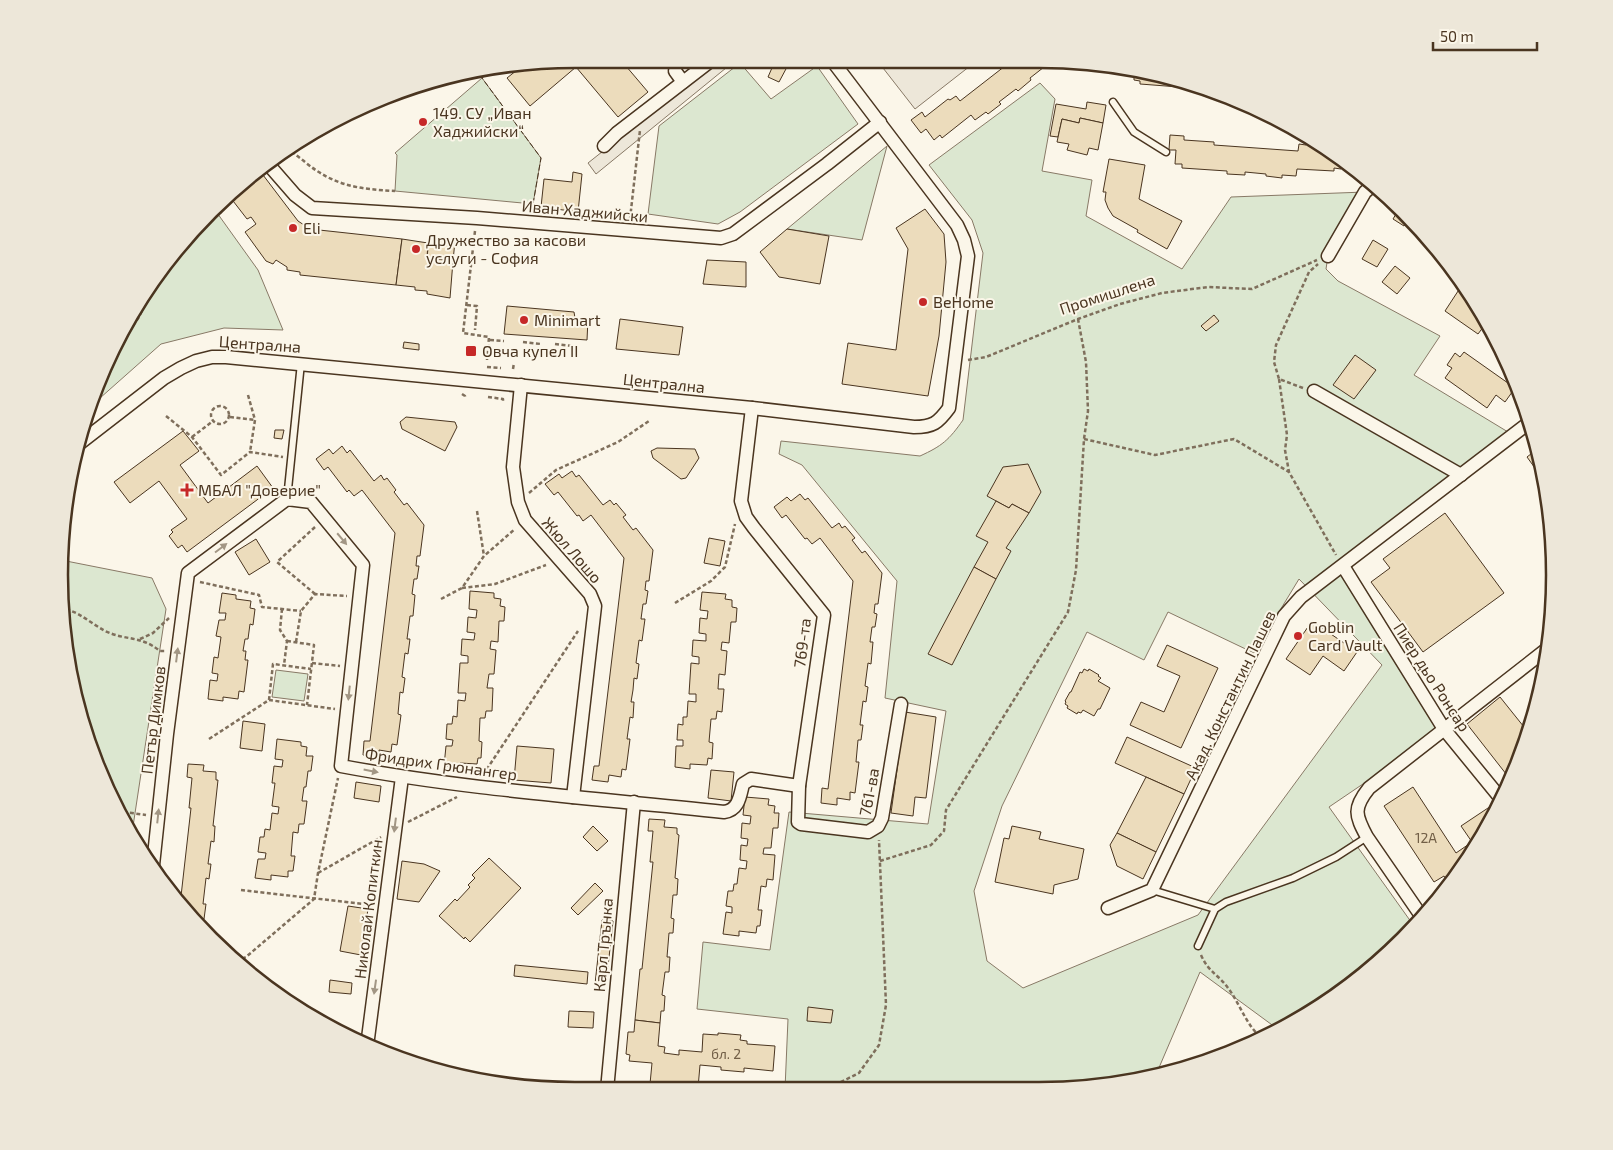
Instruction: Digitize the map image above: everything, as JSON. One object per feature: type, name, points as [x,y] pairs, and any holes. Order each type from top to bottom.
[{"type":"street","points":[[604,146],[614,129],[642,113],[679,76],[695,68]]},
{"type":"street","points":[[840,68],[880,122]]},
{"type":"street","name":"Иван Хаджийски","points":[[272,168],[295,195],[312,208],[477,218],[721,238],[733,234],[880,122]]},
{"type":"street","name":"Централна","points":[[87,438],[164,378],[196,361],[212,357],[301,363],[926,427],[940,421],[949,408],[968,256],[957,224],[880,122]]},
{"type":"street","points":[[1328,256],[1368,189]]},
{"type":"street","name":"Жюл Лошо","points":[[521,385],[513,467],[518,502],[525,520],[590,594],[595,606],[573,797]]},
{"type":"street","points":[[1314,391],[1461,475]]},
{"type":"street","points":[[741,501],[752,408]]},
{"type":"street","name":"Акад. Константин Пашев","points":[[1152,890],[1284,616],[1301,597],[1523,427]]},
{"type":"street","points":[[186,580],[188,573],[287,499]]},
{"type":"street","name":"Фридрих Грюнангер","points":[[287,499],[311,502],[363,565],[341,766],[475,787],[724,812],[731,811],[737,806],[744,784],[751,779],[798,786]]},
{"type":"street","name":"769-та","points":[[741,501],[746,517],[754,528],[824,615],[798,786]]},
{"type":"street","name":"Пиер дьо Ронсар","points":[[1343,566],[1444,729],[1496,793]]},
{"type":"street","name":"Петър Димков","points":[[154,858],[186,580]]},
{"type":"street","points":[[1418,912],[1367,837],[1359,823],[1356,813],[1357,806],[1369,788],[1539,655]]},
{"type":"street","name":"761-ва","points":[[798,786],[797,817],[800,824],[868,832],[878,826],[882,818],[901,704]]},
{"type":"street","name":"Николай Копиткин","points":[[368,1038],[402,777]]},
{"type":"street","name":"Карл Трънка","points":[[608,1082],[634,802]]},
{"type":"street","points":[[1108,908],[1152,890]]},
{"type":"lane","points":[[1113,102],[1134,132],[1166,152]]},
{"type":"lane","points":[[287,499],[301,363]]},
{"type":"lane","points":[[1198,946],[1215,909],[1226,902],[1293,878],[1336,857],[1367,837]]},
{"type":"lane","points":[[1152,890],[1215,909]]},
{"type":"path","points":[[628,231],[642,113]]},
{"type":"path","points":[[295,152],[319,173],[342,184],[372,190],[395,191]]},
{"type":"path","points":[[209,223],[221,212]]},
{"type":"path","points":[[477,218],[463,333],[489,337],[487,360]]},
{"type":"path","points":[[1328,256],[1309,272],[1276,345],[1274,362],[1279,380],[1286,435],[1285,450],[1289,472],[1343,566]]},
{"type":"path","name":"Промишлена","points":[[955,362],[986,357],[1078,319],[1120,304],[1162,293],[1208,287],[1252,289],[1328,256]]},
{"type":"path","points":[[466,305],[478,306],[474,330]]},
{"type":"path","points":[[132,328],[142,310]]},
{"type":"path","points":[[880,862],[931,845],[944,831],[946,810],[1068,612],[1076,570],[1084,439],[1088,411],[1086,362],[1078,319]]},
{"type":"path","points":[[484,343],[504,341]]},
{"type":"path","points":[[523,342],[541,344]]},
{"type":"path","points":[[555,344],[573,346]]},
{"type":"path","points":[[514,363],[514,369]]},
{"type":"path","points":[[487,367],[501,368]]},
{"type":"path","points":[[1279,380],[1314,391]]},
{"type":"path","points":[[462,394],[465,396],[465,399]]},
{"type":"path","points":[[166,416],[192,437],[220,475],[250,452],[255,420],[248,395]]},
{"type":"path","points":[[484,396],[503,399],[503,403]]},
{"type":"path","points":[[224,406],[230,412],[230,417],[225,423],[221,424],[213,421],[211,414],[216,407],[224,406]]},
{"type":"path","points":[[230,417],[255,420]]},
{"type":"path","points":[[192,437],[213,421]]},
{"type":"path","points":[[518,502],[556,470],[618,442],[650,421]]},
{"type":"path","points":[[1084,439],[1155,455],[1234,440],[1289,472]]},
{"type":"path","points":[[250,452],[292,459]]},
{"type":"path","points":[[674,603],[711,581],[724,567],[741,501]]},
{"type":"path","points":[[477,511],[484,556]]},
{"type":"path","points":[[324,518],[277,562],[315,594],[359,597]]},
{"type":"path","points":[[462,588],[484,556],[525,520]]},
{"type":"path","points":[[441,599],[462,588],[495,584],[559,560]]},
{"type":"path","points":[[186,580],[259,595],[262,607],[301,612]]},
{"type":"path","points":[[296,642],[301,612],[315,594]]},
{"type":"path","points":[[140,639],[153,633],[183,607]]},
{"type":"path","points":[[69,610],[104,630],[124,638],[140,639],[160,651],[178,651]]},
{"type":"path","points":[[282,610],[280,630],[287,641],[284,665]]},
{"type":"path","points":[[318,873],[394,829],[475,787],[578,631]]},
{"type":"path","points":[[287,641],[314,645],[307,705]]},
{"type":"path","points":[[312,663],[352,668]]},
{"type":"path","points":[[269,700],[273,664],[311,669]]},
{"type":"path","points":[[209,739],[269,700],[347,711]]},
{"type":"path","points":[[242,959],[314,899],[341,766]]},
{"type":"path","points":[[127,812],[158,816]]},
{"type":"path","points":[[841,1082],[859,1073],[879,1045],[886,1005],[878,826]]},
{"type":"path","points":[[240,890],[386,907]]},
{"type":"path","points":[[1198,946],[1206,966],[1228,987],[1255,1033]]},
{"type":"green space","points":[[734,68],[744,68],[771,99],[814,68],[818,68],[858,124],[740,212],[718,224],[648,214],[659,126]]},
{"type":"green space","points":[[482,78],[541,158],[533,204],[395,191],[397,155],[395,153]]},
{"type":"green space","points":[[1040,83],[1055,99],[1042,171],[1092,180],[1086,216],[1182,269],[1231,197],[1365,192],[1328,256],[1326,269],[1338,281],[1440,336],[1414,375],[1513,435],[1343,566],[1444,729],[1329,807],[1410,920],[1373,957],[1347,978],[1292,1015],[1272,1025],[1200,972],[1159,1067],[1137,1073],[1071,1081],[785,1082],[788,1019],[697,1009],[703,942],[770,950],[789,812],[928,824],[946,711],[885,698],[897,581],[802,465],[779,454],[781,441],[920,456],[934,449],[953,433],[963,420],[983,253],[972,220],[929,165]],"holes":[[[1299,579],[1382,665],[1198,915],[1023,988],[987,961],[974,891],[1002,806],[1087,632],[1144,660],[1168,612],[1254,653]]]},
{"type":"green space","points":[[887,146],[862,240],[787,229]]},
{"type":"green space","points":[[218,214],[258,270],[283,330],[224,328],[161,344],[99,399],[135,321],[153,293],[193,240]]},
{"type":"green space","points":[[68,561],[152,578],[166,609],[133,825],[106,769],[94,738],[77,674],[69,608]]},
{"type":"green space","points":[[276,670],[308,674],[304,701],[272,697]]},
{"type":"shaded area","points":[[708,68],[726,68],[596,174],[588,163]]},
{"type":"shaded area","points":[[883,68],[967,68],[915,109]]},
{"type":"building","points":[[575,68],[530,106],[507,78],[515,71]]},
{"type":"building","points":[[577,68],[628,68],[648,92],[618,117]]},
{"type":"building","points":[[772,68],[786,68],[779,82],[768,77]]},
{"type":"building","points":[[1002,68],[1043,68],[1018,91],[1016,89],[999,102],[1001,104],[988,114],[986,112],[975,120],[971,115],[942,138],[940,135],[934,140],[926,129],[921,133],[911,120],[922,112],[925,117],[948,99],[950,100],[956,96],[960,101]]},
{"type":"building","points":[[1134,77],[1175,87],[1140,84],[1140,81],[1134,80]]},
{"type":"building","points":[[1087,102],[1106,105],[1103,123],[1080,118],[1079,123],[1062,119],[1058,137],[1050,136],[1056,104],[1086,109]]},
{"type":"building","points":[[1080,118],[1103,123],[1098,150],[1089,148],[1087,155],[1067,150],[1069,144],[1057,142],[1062,119],[1079,123]]},
{"type":"building","points":[[1170,135],[1184,136],[1184,140],[1214,142],[1214,145],[1298,151],[1299,144],[1306,144],[1341,169],[1334,168],[1334,171],[1297,169],[1296,176],[1282,175],[1282,178],[1245,172],[1245,175],[1227,174],[1227,171],[1182,168],[1182,164],[1175,164],[1176,150],[1169,150]]},
{"type":"building","points":[[1109,159],[1145,165],[1139,199],[1182,221],[1167,249],[1113,216],[1105,200],[1106,192],[1103,192]]},
{"type":"building","points":[[573,172],[582,174],[578,212],[541,207],[544,179],[572,182]]},
{"type":"building","points":[[263,175],[298,221],[310,229],[402,239],[396,285],[300,275],[300,272],[287,270],[287,267],[276,260],[273,264],[266,261],[245,232],[256,224],[251,217],[247,219],[232,200]]},
{"type":"building","name":"BeHome","points":[[925,209],[944,234],[946,262],[939,336],[928,396],[842,384],[848,343],[896,350],[908,249],[896,228]]},
{"type":"building","points":[[1396,215],[1405,224],[1404,226],[1393,219]]},
{"type":"building","points":[[787,229],[829,236],[820,284],[779,277],[760,252]]},
{"type":"building","points":[[429,238],[455,241],[453,261],[427,258]]},
{"type":"building","points":[[402,239],[428,243],[427,258],[453,261],[450,298],[427,294],[427,291],[415,290],[415,287],[396,285]]},
{"type":"building","points":[[1373,240],[1388,249],[1377,267],[1362,259]]},
{"type":"building","points":[[707,260],[746,262],[746,287],[703,284]]},
{"type":"building","points":[[1395,266],[1410,278],[1397,294],[1382,282]]},
{"type":"building","points":[[1458,291],[1482,329],[1478,334],[1445,311]]},
{"type":"building","points":[[507,306],[574,312],[575,318],[588,319],[587,340],[504,334]]},
{"type":"building","points":[[1214,315],[1219,321],[1206,331],[1201,326]]},
{"type":"building","points":[[620,319],[683,327],[679,355],[616,349]]},
{"type":"building","points":[[404,342],[419,344],[419,350],[403,348]]},
{"type":"building","points":[[1464,352],[1508,383],[1512,393],[1505,402],[1496,395],[1487,408],[1445,378],[1452,368],[1447,365],[1455,353],[1460,357]]},
{"type":"building","points":[[1355,355],[1376,370],[1354,399],[1333,385]]},
{"type":"building","points":[[406,417],[455,422],[457,427],[445,451],[402,429],[400,422]]},
{"type":"building","points":[[275,430],[284,430],[282,439],[274,438]]},
{"type":"building","points":[[183,431],[199,451],[180,465],[208,503],[257,466],[273,488],[187,552],[182,545],[178,548],[169,536],[173,532],[171,530],[187,519],[159,481],[130,503],[114,482]]},
{"type":"building","points":[[342,446],[347,453],[350,450],[374,481],[381,475],[384,480],[387,478],[396,490],[394,492],[404,505],[407,503],[424,525],[420,556],[417,556],[416,566],[419,566],[417,579],[414,579],[412,594],[415,595],[413,616],[410,616],[407,639],[410,639],[408,654],[405,653],[402,677],[405,678],[403,693],[400,692],[398,714],[401,715],[397,745],[392,744],[391,752],[379,750],[379,757],[363,755],[364,741],[370,741],[395,533],[362,490],[354,496],[349,490],[347,492],[328,467],[324,470],[316,459],[329,449],[333,454]]},
{"type":"building","points":[[657,448],[695,449],[699,458],[686,478],[681,479],[653,458],[651,451]]},
{"type":"building","points":[[1531,454],[1534,466],[1527,457]]},
{"type":"building","points":[[1028,464],[1041,492],[1029,513],[1012,504],[1009,508],[987,496],[1003,467]]},
{"type":"building","points":[[572,471],[576,477],[579,475],[603,505],[610,500],[614,505],[616,503],[626,515],[623,517],[633,530],[636,528],[653,550],[649,581],[646,581],[645,590],[648,591],[646,604],[643,604],[641,619],[645,619],[642,641],[639,640],[636,663],[639,664],[637,679],[634,678],[631,702],[634,702],[633,718],[630,717],[627,739],[630,739],[626,770],[622,769],[621,777],[609,775],[608,782],[592,780],[594,766],[599,766],[624,558],[591,515],[583,521],[558,492],[554,495],[545,484],[559,474],[562,478]]},
{"type":"building","points":[[800,494],[805,500],[808,498],[832,528],[839,523],[842,528],[845,526],[855,538],[852,540],[862,553],[865,551],[882,573],[878,604],[875,604],[874,613],[877,614],[875,627],[872,627],[870,642],[873,642],[871,664],[868,663],[865,686],[868,687],[866,702],[863,701],[860,725],[863,725],[861,740],[858,740],[856,762],[859,762],[855,793],[850,792],[850,800],[837,798],[837,805],[821,803],[822,788],[828,789],[853,581],[820,538],[812,544],[807,538],[805,539],[786,515],[782,518],[774,507],[787,497],[791,501]]},
{"type":"building","points":[[996,501],[1009,508],[1012,504],[1029,513],[1006,548],[1011,551],[996,579],[974,567],[988,542],[976,536]]},
{"type":"building","points":[[1445,513],[1504,593],[1423,652],[1371,582],[1390,568],[1383,559]]},
{"type":"building","points":[[709,538],[725,541],[720,566],[704,563]]},
{"type":"building","points":[[256,539],[270,562],[249,575],[235,552]]},
{"type":"building","points":[[974,567],[996,579],[952,665],[928,654]]},
{"type":"building","points":[[470,591],[494,593],[494,598],[501,599],[500,606],[505,607],[504,621],[499,621],[498,642],[491,641],[490,649],[496,650],[494,674],[489,674],[487,688],[493,688],[492,711],[486,711],[485,718],[480,718],[479,741],[482,742],[481,758],[478,758],[477,764],[460,763],[460,767],[444,766],[446,746],[452,746],[453,740],[446,739],[447,724],[452,724],[453,716],[457,717],[458,700],[465,701],[466,693],[458,693],[460,663],[468,663],[468,656],[461,655],[462,639],[474,640],[475,633],[467,632],[468,617],[476,618],[477,610],[469,609]]},
{"type":"building","points":[[702,592],[726,594],[725,599],[732,600],[732,607],[737,608],[736,622],[731,622],[729,643],[722,642],[721,650],[727,651],[725,675],[719,674],[718,689],[724,689],[722,712],[717,711],[716,719],[711,719],[709,742],[713,743],[712,759],[708,758],[707,765],[690,764],[690,769],[675,767],[676,746],[683,746],[683,740],[677,740],[678,724],[683,725],[683,717],[687,717],[688,701],[696,702],[696,694],[689,694],[691,663],[699,664],[699,657],[692,656],[693,640],[706,641],[706,634],[699,633],[700,618],[707,619],[708,611],[700,610]]},
{"type":"building","points":[[222,593],[236,595],[236,599],[251,601],[250,608],[255,609],[253,625],[250,624],[248,639],[245,639],[243,651],[246,651],[245,660],[248,660],[244,692],[239,691],[238,699],[223,697],[223,701],[208,699],[210,680],[217,681],[218,674],[212,673],[214,657],[218,658],[221,637],[216,636],[219,620],[225,620],[226,613],[219,613]]},
{"type":"building","points":[[1312,621],[1357,652],[1344,671],[1323,656],[1310,675],[1286,659]]},
{"type":"building","points":[[1167,645],[1218,668],[1181,748],[1130,725],[1141,702],[1164,712],[1180,676],[1157,666]]},
{"type":"building","points":[[1084,669],[1088,671],[1089,669],[1099,675],[1101,678],[1098,681],[1110,688],[1100,709],[1098,709],[1094,716],[1083,710],[1077,714],[1067,708],[1068,706],[1065,704],[1080,672],[1082,673]]},
{"type":"building","points":[[1500,697],[1523,725],[1505,773],[1467,724]]},
{"type":"building","points":[[905,712],[936,717],[926,798],[915,797],[913,816],[891,813]]},
{"type":"building","points":[[243,721],[265,724],[262,751],[240,748]]},
{"type":"building","points":[[1127,737],[1196,768],[1184,794],[1115,763]]},
{"type":"building","points":[[277,739],[301,742],[301,746],[307,747],[306,756],[313,756],[311,771],[308,771],[302,801],[307,801],[304,824],[299,824],[298,833],[293,832],[291,856],[295,856],[293,871],[288,871],[288,877],[271,875],[271,880],[255,878],[258,859],[265,859],[266,853],[258,852],[260,837],[264,837],[265,829],[270,830],[272,813],[278,814],[279,807],[272,806],[275,783],[272,783],[274,766],[282,767],[283,760],[275,759]]},
{"type":"building","points":[[517,746],[554,749],[551,783],[514,780]]},
{"type":"building","points":[[188,764],[204,765],[203,771],[216,772],[216,780],[218,780],[213,826],[215,826],[214,842],[211,841],[208,864],[211,864],[209,879],[206,878],[203,904],[206,904],[204,919],[201,918],[181,895],[191,808],[189,808],[192,778],[187,777]]},
{"type":"building","points":[[711,770],[734,772],[731,801],[708,798]]},
{"type":"building","points":[[1146,777],[1184,794],[1156,852],[1117,833]]},
{"type":"building","points":[[356,782],[381,786],[379,802],[354,798]]},
{"type":"building","points":[[1413,787],[1456,853],[1468,845],[1445,878],[1444,876],[1434,882],[1384,806]]},
{"type":"building","points":[[745,797],[769,799],[768,805],[775,806],[774,813],[779,813],[778,828],[773,828],[771,848],[764,848],[763,854],[775,855],[773,880],[767,879],[766,887],[761,886],[758,910],[762,910],[760,926],[757,926],[756,933],[739,931],[739,936],[723,934],[726,912],[732,913],[732,907],[726,906],[728,891],[733,891],[734,884],[737,884],[739,868],[746,869],[747,861],[740,860],[741,845],[747,846],[748,839],[741,838],[742,823],[750,824],[751,816],[743,815]]},
{"type":"building","points":[[1489,808],[1471,840],[1461,826]]},
{"type":"building","points":[[649,819],[665,820],[664,827],[677,828],[677,834],[679,835],[675,878],[678,879],[677,895],[673,895],[671,918],[674,919],[673,933],[669,933],[667,957],[670,957],[669,972],[665,972],[662,995],[665,996],[664,1011],[661,1011],[660,1023],[635,1020],[653,862],[650,862],[653,831],[648,831]]},
{"type":"building","points":[[593,826],[608,841],[597,851],[583,837]]},
{"type":"building","points":[[1012,826],[1041,832],[1039,839],[1084,849],[1078,879],[1054,885],[1053,894],[995,882],[1004,838],[1009,839]]},
{"type":"building","points":[[1117,833],[1156,852],[1143,879],[1117,866],[1110,845]]},
{"type":"building","points":[[489,858],[521,888],[470,942],[465,937],[464,939],[439,916],[470,887],[468,885],[475,878],[472,875]]},
{"type":"building","points":[[402,861],[424,864],[440,871],[419,902],[397,899]]},
{"type":"building","points":[[595,883],[603,891],[578,915],[571,908]]},
{"type":"building","points":[[348,906],[368,909],[361,955],[340,951]]},
{"type":"building","points":[[602,920],[613,921],[606,985],[595,984]]},
{"type":"building","points":[[515,965],[588,972],[587,984],[514,976]]},
{"type":"building","points":[[330,980],[352,983],[351,994],[329,992]]},
{"type":"building","points":[[808,1007],[833,1010],[831,1023],[807,1021]]},
{"type":"building","points":[[569,1011],[594,1012],[593,1028],[568,1027]]},
{"type":"building","points":[[635,1020],[660,1023],[658,1046],[665,1047],[664,1053],[679,1055],[679,1050],[702,1052],[703,1034],[741,1035],[740,1040],[747,1041],[747,1044],[775,1046],[773,1071],[744,1068],[744,1072],[721,1070],[721,1067],[700,1065],[699,1082],[650,1082],[652,1063],[629,1061],[630,1055],[626,1054],[628,1032],[634,1032]]},
{"type":"fence","points":[[485,76],[482,78],[541,158],[533,204]]},
{"type":"place","name":"149. СУ „Иван Хаджийски“","points":[[423,122]]},
{"type":"place","name":"Eli","points":[[293,228]]},
{"type":"place","name":"Дружество за касови услуги - София","points":[[416,249]]},
{"type":"place","name":"BeHome","points":[[923,302]]},
{"type":"place","name":"Minimart","points":[[524,320]]},
{"type":"place","name":"Овча купел II","points":[[471,351]]},
{"type":"place","name":"МБАЛ \"Доверие\"","points":[[187,490]]},
{"type":"place","name":"Goblin Card Vault","points":[[1298,636]]}]
